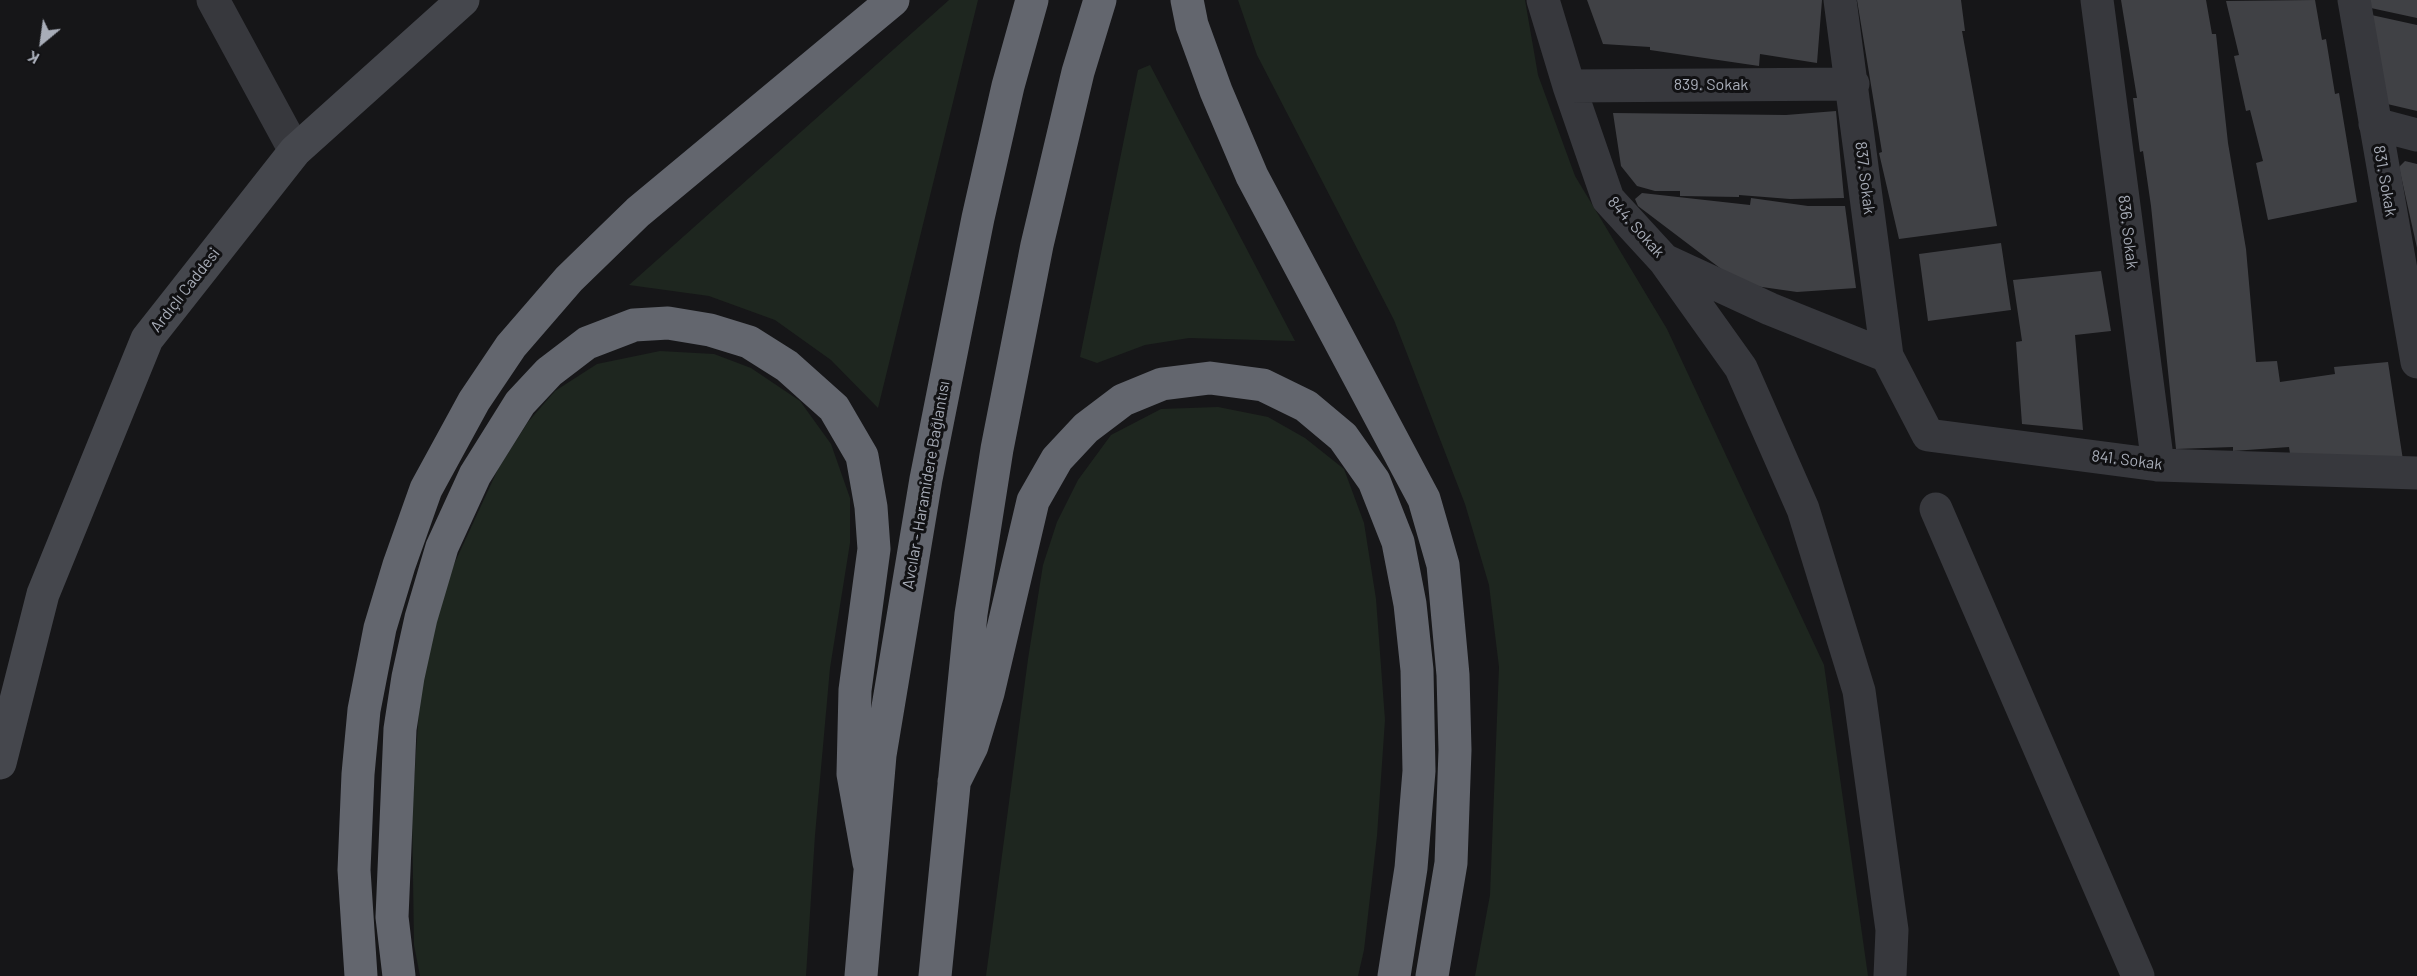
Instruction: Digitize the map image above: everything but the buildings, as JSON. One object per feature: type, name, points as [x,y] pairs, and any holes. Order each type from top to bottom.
[{"type":"highway","points":[[361,976],[354,870],[358,774],[364,710],[380,628],[399,565],[426,489],[468,410],[511,346],[569,279],[631,220],[892,0]]},
{"type":"highway","name":"Avcılar - Haramidere Bağlantısı","points":[[861,976],[880,755],[946,372],[1008,86],[1032,0]]},
{"type":"highway","points":[[935,976],[971,614],[1006,395],[1037,244],[1078,72],[1100,0]]},
{"type":"highway","points":[[1187,0],[1192,25],[1216,91],[1252,176],[1424,499],[1443,565],[1453,675],[1455,750],[1451,863],[1432,976]]},
{"type":"highway","points":[[399,976],[392,917],[400,729],[408,677],[421,618],[442,547],[475,475],[520,403],[549,372],[587,344],[633,325],[668,323],[710,330],[749,342],[787,366],[834,408],[862,456],[871,507],[874,549],[855,690],[853,774],[869,862]]},
{"type":"highway","points":[[954,782],[972,746],[988,693],[1033,501],[1057,459],[1086,428],[1123,400],[1162,384],[1210,378],[1263,385],[1306,406],[1343,437],[1374,481],[1398,542],[1410,604],[1417,670],[1419,771],[1411,868],[1394,976]]},
{"type":"main road","name":"Ardıçlı Caddesi","points":[[0,763],[43,594],[147,339],[295,152],[463,0]]},
{"type":"street","points":[[213,0],[295,152]]},
{"type":"street","name":"844. Sokak","points":[[1543,0],[1569,86],[1608,199],[1664,260],[1770,309],[1887,356]]},
{"type":"street","name":"837. Sokak","points":[[1840,0],[1853,84],[1887,356]]},
{"type":"street","name":"836. Sokak","points":[[2097,0],[2158,465]]},
{"type":"street","name":"831. Sokak","points":[[2354,0],[2417,362]]},
{"type":"street","name":"839. Sokak","points":[[1569,86],[1853,84]]},
{"type":"street","points":[[2375,124],[2417,135]]},
{"type":"street","points":[[1664,260],[1741,368],[1803,509],[1859,691],[1892,930],[1890,976]]},
{"type":"street","name":"841. Sokak","points":[[1887,356],[1928,435],[2158,465],[2417,473]]},
{"type":"street","points":[[1936,509],[2138,976]]},
{"type":"shaded area","points":[[949,0],[978,0],[878,408],[831,360],[775,320],[709,296],[629,285]]},
{"type":"shaded area","points":[[1238,0],[1525,0],[1538,75],[1575,176],[1667,329],[1824,665],[1868,976],[1475,976],[1490,895],[1499,667],[1489,585],[1465,504],[1394,320],[1257,55]]},
{"type":"shaded area","points":[[1150,65],[1295,341],[1189,338],[1145,345],[1097,363],[1080,357],[1138,70]]},
{"type":"shaded area","points":[[660,351],[714,354],[751,368],[800,401],[831,444],[850,498],[850,543],[830,668],[815,835],[806,976],[420,976],[414,945],[412,809],[421,682],[444,586],[498,469],[528,422],[555,391],[597,364]]},
{"type":"shaded area","points":[[1218,407],[1268,417],[1305,438],[1344,469],[1364,523],[1376,599],[1385,720],[1377,836],[1364,950],[1358,976],[986,976],[1028,659],[1043,565],[1057,522],[1078,480],[1111,435],[1161,409]]}]
